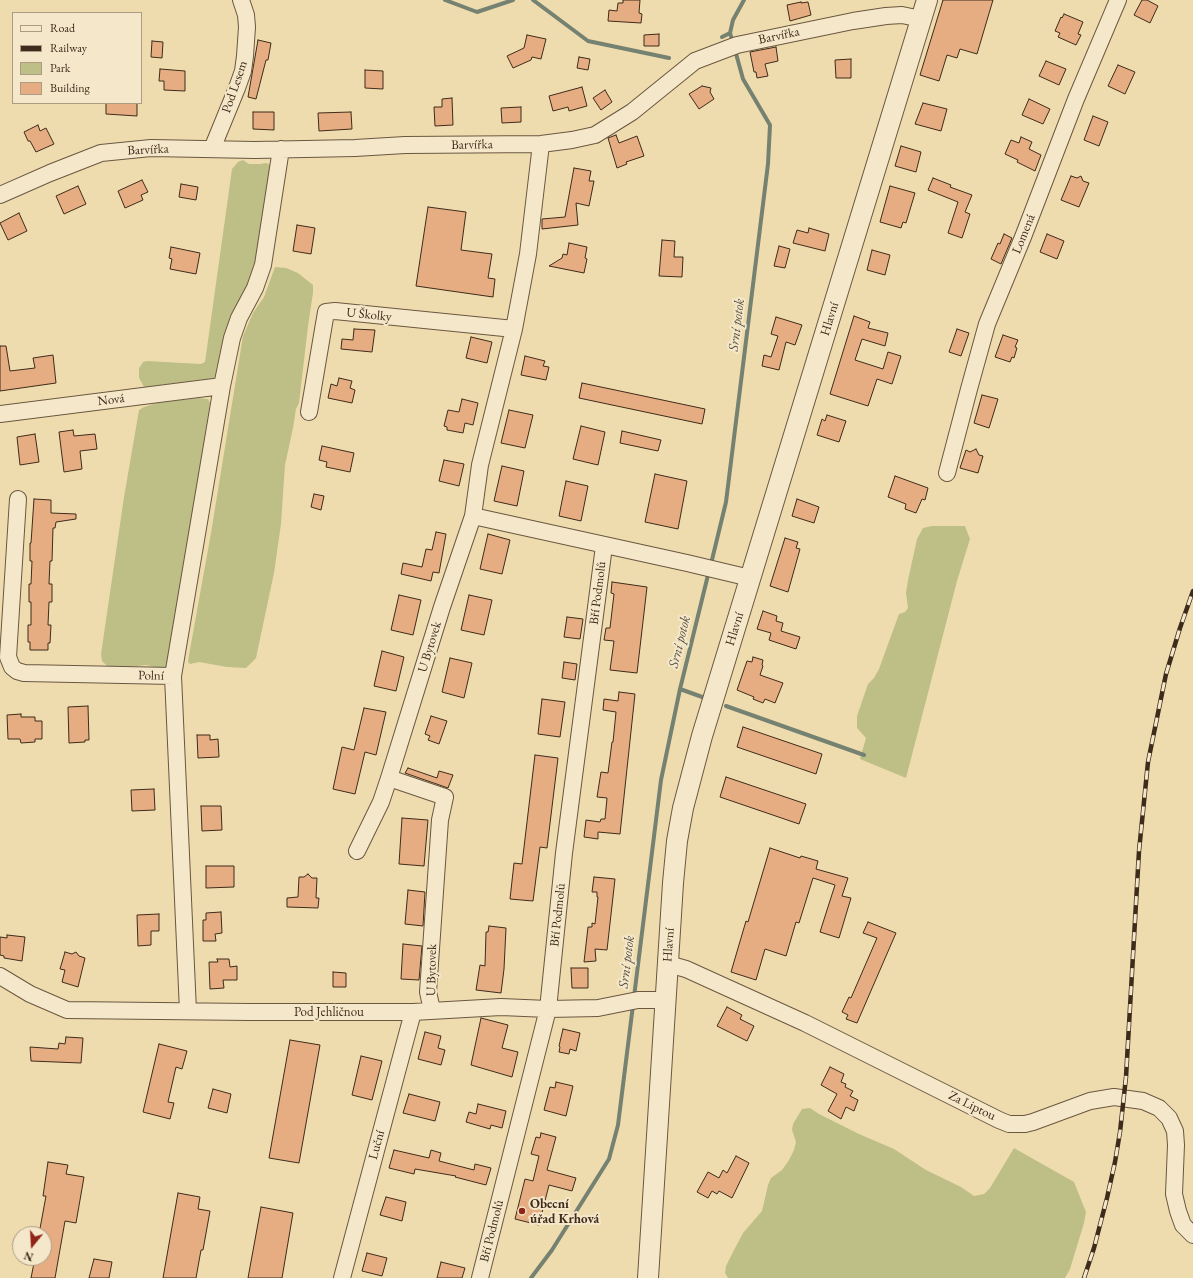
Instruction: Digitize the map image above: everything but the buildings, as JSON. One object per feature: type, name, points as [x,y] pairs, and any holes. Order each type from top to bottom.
[{"type":"street","name":"Pod Lesem","points":[[212,149],[243,71],[247,27],[246,15],[241,0]]},
{"type":"street","name":"Hlavní","points":[[648,1278],[676,856],[683,808],[702,736],[927,0]]},
{"type":"street","name":"Lomená","points":[[947,473],[987,324],[1023,237],[1076,99],[1118,0]]},
{"type":"street","name":"Barvířka","points":[[0,195],[101,153],[151,148],[355,148],[541,144],[572,140],[595,134],[632,112],[695,61],[731,47],[853,21],[886,16],[902,15],[921,19]]},
{"type":"street","points":[[541,144],[528,254],[514,330],[480,465],[473,516],[750,578]]},
{"type":"street","points":[[174,676],[222,386],[234,331],[239,318],[255,288],[263,265],[281,149]]},
{"type":"street","name":"U Školky","points":[[309,412],[326,312],[335,311],[514,330]]},
{"type":"street","name":"Nová","points":[[0,414],[222,386]]},
{"type":"street","name":"Polní","points":[[18,499],[8,657],[12,667],[17,671],[24,672],[174,676],[188,1011]]},
{"type":"street","name":"U Bytovek","points":[[357,851],[381,802],[442,607],[473,516]]},
{"type":"street","name":"Bří Podmolů","points":[[480,1278],[548,1009],[564,853],[604,546]]},
{"type":"street","name":"U Bytovek","points":[[389,778],[445,797],[440,820],[428,992],[432,1010]]},
{"type":"street","name":"Za Liptou","points":[[668,964],[686,969],[805,1023],[1009,1124],[1025,1124],[1033,1122],[1090,1101],[1114,1097],[1143,1101],[1159,1108],[1169,1118],[1175,1131],[1176,1145],[1174,1194],[1183,1225],[1193,1235]]},
{"type":"street","name":"Pod Jehličnou","points":[[0,976],[30,994],[67,1010],[413,1012],[501,1007],[548,1009],[598,1008],[631,1001],[666,1000]]},
{"type":"street","name":"Luční","points":[[342,1278],[413,1012]]},
{"type":"green space","points":[[243,160],[249,164],[266,163],[271,165],[259,246],[248,286],[224,336],[218,372],[215,378],[144,387],[139,378],[139,368],[143,362],[201,364],[205,362],[232,169],[238,162]]},
{"type":"green space","points":[[275,267],[286,268],[298,273],[313,285],[313,293],[299,403],[296,409],[285,465],[281,524],[274,573],[256,658],[246,668],[227,667],[199,662],[190,664],[188,662],[189,655],[211,533],[243,336],[253,313],[264,297]]},
{"type":"green space","points":[[198,398],[208,399],[210,403],[189,542],[167,667],[163,669],[146,665],[112,669],[102,661],[101,654],[124,497],[139,410],[157,403]]},
{"type":"green space","points":[[932,526],[965,526],[970,539],[957,581],[906,778],[860,759],[866,738],[857,728],[857,716],[868,684],[874,678],[879,669],[899,614],[905,612],[908,608],[906,593],[917,539],[923,528]]},
{"type":"green space","points":[[810,1108],[859,1134],[894,1149],[926,1170],[961,1187],[974,1196],[984,1194],[990,1188],[1014,1148],[1074,1182],[1086,1212],[1070,1269],[1065,1278],[728,1278],[725,1273],[726,1266],[743,1233],[762,1211],[771,1178],[782,1170],[794,1150],[796,1142],[792,1130],[793,1124],[802,1109]]},
{"type":"waterway","points":[[445,0],[477,12],[513,0]]},
{"type":"waterway","points":[[533,0],[588,41],[669,58]]},
{"type":"waterway","name":"Srní potok","points":[[733,43],[730,33],[733,20],[744,0]]},
{"type":"waterway","points":[[722,37],[730,33]]},
{"type":"waterway","name":"Srní potok","points":[[711,564],[726,502],[768,164],[770,125],[743,79],[735,50]]},
{"type":"waterway","name":"Srní potok","points":[[634,997],[661,780],[680,689],[709,571]]},
{"type":"waterway","points":[[680,689],[705,698]]},
{"type":"waterway","points":[[726,706],[864,755]]},
{"type":"waterway","name":"Srní potok","points":[[531,1278],[552,1250],[609,1159],[618,1125],[633,1005]]},
{"type":"railway","points":[[1084,1278],[1094,1248],[1107,1198],[1120,1132],[1126,1077],[1139,851],[1148,762],[1166,674],[1193,591]]},
{"type":"place","name":"Obecní úřad Krhová","points":[[522,1211]]}]
